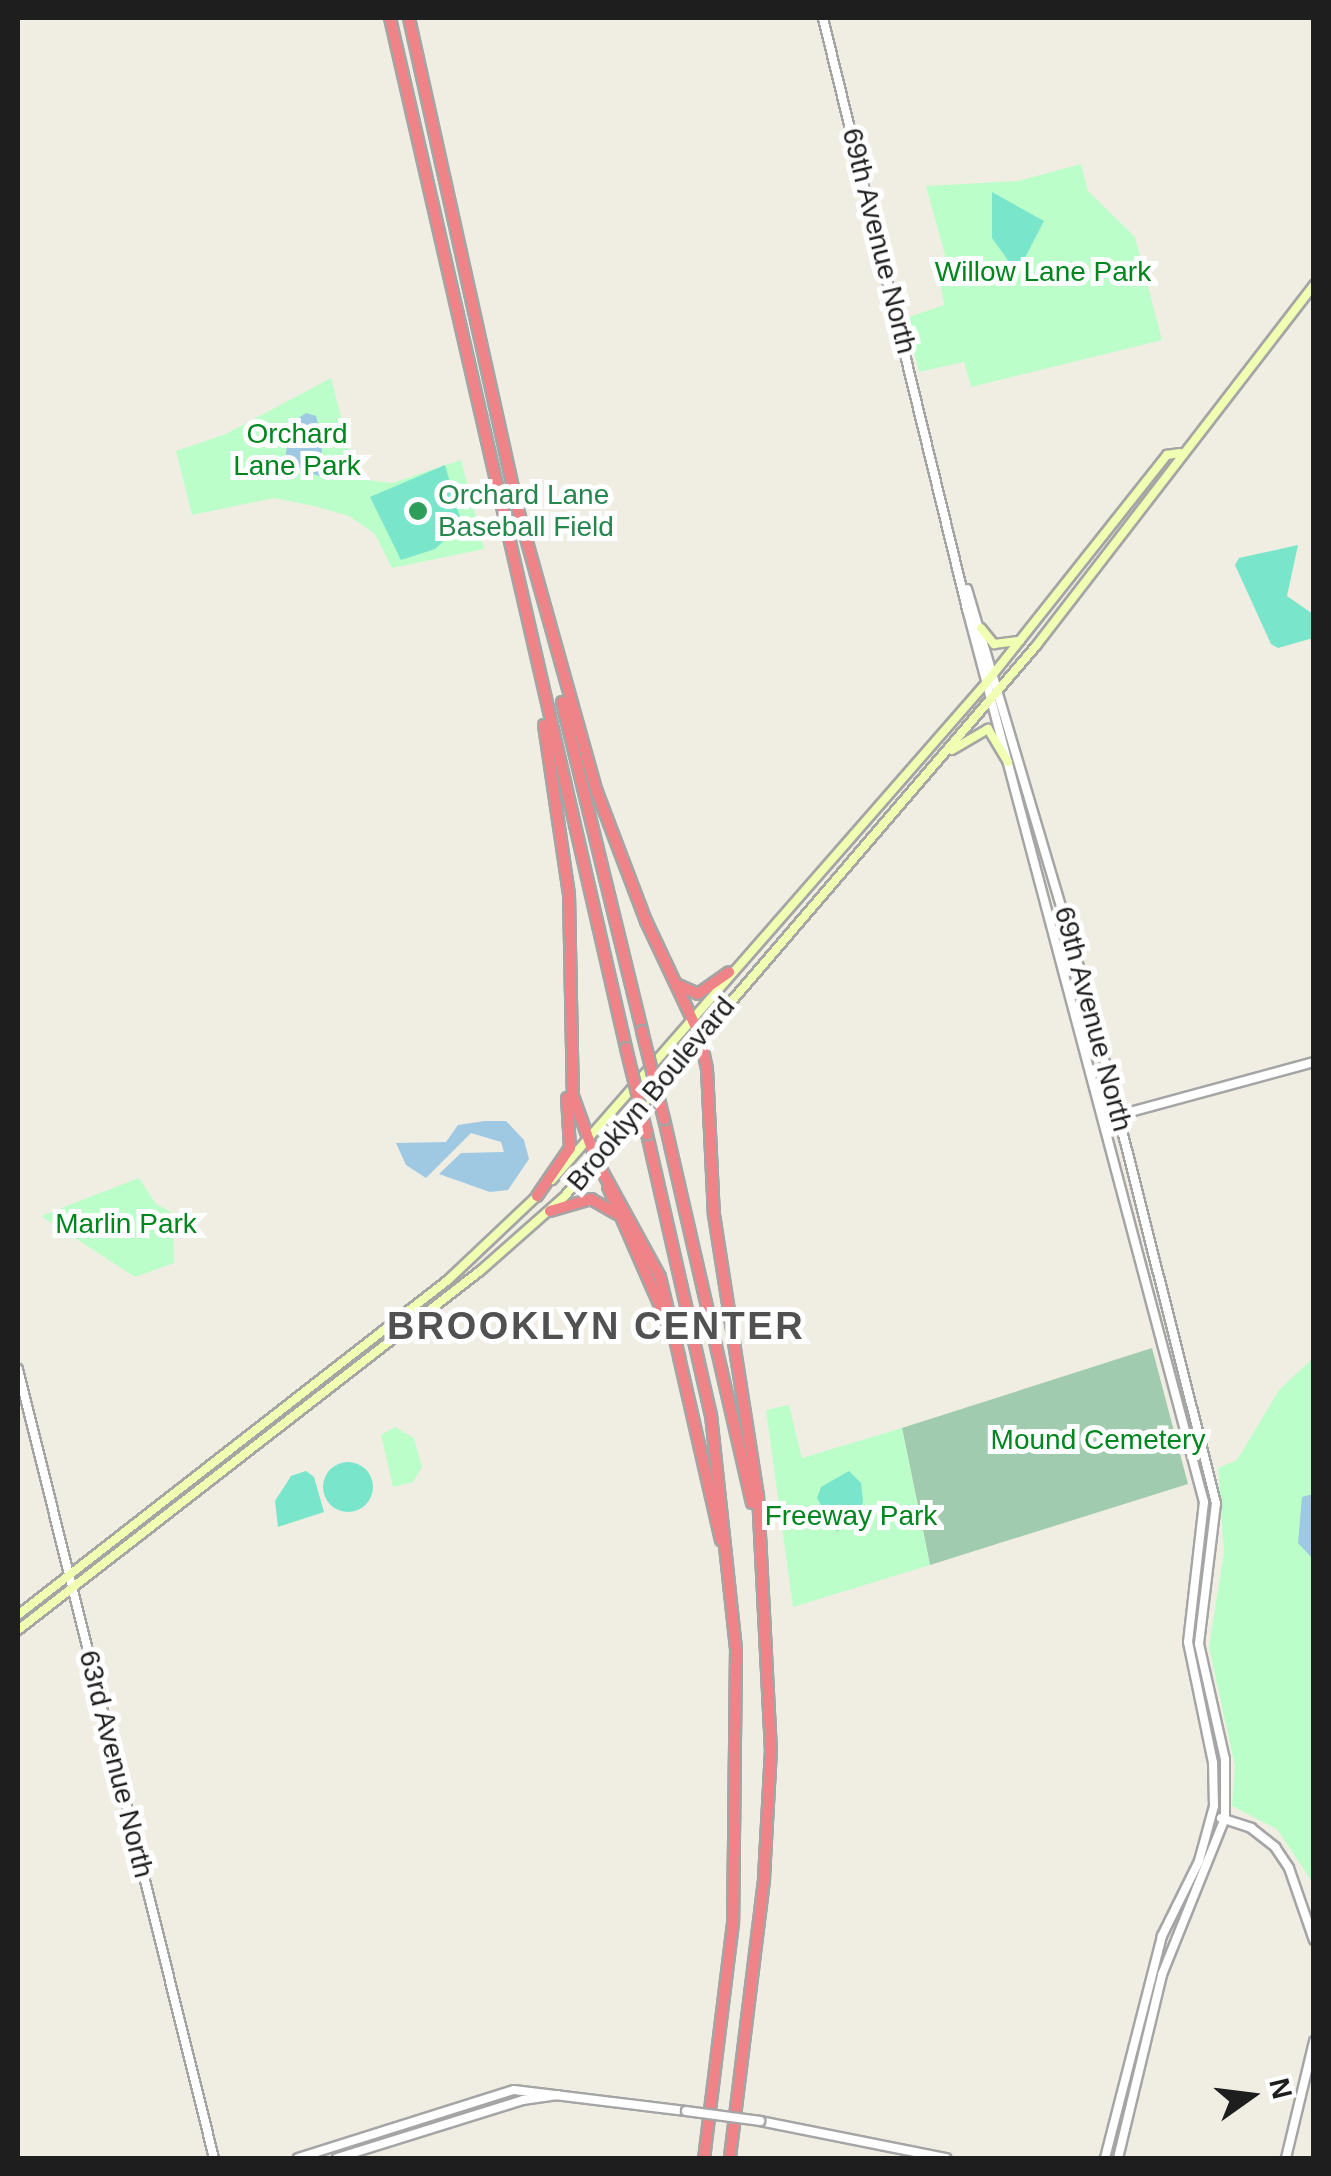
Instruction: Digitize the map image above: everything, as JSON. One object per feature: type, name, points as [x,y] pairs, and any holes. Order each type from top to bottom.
[{"type":"highway","points":[[390,18],[544,704],[708,1394],[733,1605],[736,1882],[704,2158]]},
{"type":"highway","points":[[409,18],[517,506],[742,1440],[766,1618]]},
{"type":"highway","points":[[517,506],[594,782],[672,979],[700,1036],[714,1215],[749,1424],[766,1618],[768,1832],[730,2158]]},
{"type":"highway","points":[[537,1196],[571,1142],[569,894],[544,704]]},
{"type":"highway","points":[[672,979],[698,994],[729,972]]},
{"type":"highway","points":[[568,1007],[570,1083],[587,1141],[628,1226],[680,1360]]},
{"type":"highway","points":[[598,1165],[660,1278],[733,1605]]},
{"type":"highway","points":[[550,1211],[591,1199],[611,1208],[628,1226]]},
{"type":"main road","name":"Brooklyn Boulevard","points":[[18,1630],[550,1211],[598,1165],[700,1036],[1000,689],[1176,468],[1180,453],[1314,285]]},
{"type":"main road","name":"Brooklyn Boulevard","points":[[18,1614],[448,1280],[537,1196],[690,1016],[987,682],[1167,456],[1180,453]]},
{"type":"main road","points":[[981,628],[994,644],[1020,641]]},
{"type":"main road","points":[[937,762],[983,728],[996,734],[1008,762]]},
{"type":"street","name":"69th Avenue North","points":[[824,18],[987,682],[1196,1465],[1205,1536],[1188,1642],[1213,1764],[1212,1816],[1199,1861],[1162,1936],[1105,2158]]},
{"type":"street","name":"69th Avenue North","points":[[963,580],[1000,689],[1120,1114],[1208,1462],[1216,1538],[1200,1644],[1225,1759],[1224,1818]]},
{"type":"street","points":[[1104,1119],[1314,1062]]},
{"type":"street","name":"63rd Avenue North","points":[[18,1369],[214,2158]]},
{"type":"street","points":[[1212,1816],[1251,1828],[1284,1858],[1314,1940]]},
{"type":"street","points":[[1118,2158],[1162,1975],[1224,1818]]},
{"type":"street","points":[[1286,2158],[1314,2041]]},
{"type":"street","points":[[298,2158],[500,2093],[567,2094],[686,2111],[946,2158]]},
{"type":"street","points":[[336,2158],[523,2100],[567,2094]]},
{"type":"green space","name":"Willow Lane Park","points":[[1081,164],[1088,191],[1135,237],[1162,340],[971,387],[964,362],[919,372],[906,318],[944,305],[940,282],[951,277],[926,186],[1018,181]]},
{"type":"green space","points":[[992,192],[1044,221],[1017,273],[992,238]]},
{"type":"green space","name":"Orchard Lane Park","points":[[331,378],[357,479],[392,483],[461,460],[484,549],[392,568],[375,534],[349,516],[314,506],[274,498],[192,515],[176,451],[226,434]]},
{"type":"green space","name":"Orchard Lane Baseball Field","points":[[445,465],[462,524],[435,549],[401,560],[370,497]]},
{"type":"green space","points":[[1298,545],[1287,596],[1313,614],[1313,638],[1278,648],[1271,644],[1235,565],[1239,558]]},
{"type":"green space","name":"Marlin Park","points":[[139,1178],[156,1204],[173,1213],[174,1263],[135,1277],[41,1216]]},
{"type":"green space","name":"Mound Cemetery","points":[[1152,1348],[1188,1484],[930,1565],[902,1428]]},
{"type":"green space","points":[[1313,1358],[1313,1883],[1277,1829],[1232,1806],[1235,1766],[1209,1647],[1224,1552],[1218,1468],[1237,1460],[1279,1390]]},
{"type":"green space","name":"Freeway Park","points":[[789,1405],[802,1458],[902,1428],[930,1565],[793,1607],[766,1410]]},
{"type":"green space","points":[[395,1427],[414,1438],[422,1467],[413,1482],[393,1487],[381,1435]]},
{"type":"green space","points":[[348,1462],[365,1470],[373,1487],[365,1504],[348,1512],[331,1504],[323,1487],[331,1470]]},
{"type":"green space","points":[[306,1471],[314,1477],[324,1512],[278,1527],[275,1501],[291,1476]]},
{"type":"green space","points":[[849,1471],[861,1483],[863,1501],[857,1518],[837,1532],[817,1498],[821,1487]]},
{"type":"water","points":[[306,413],[316,416],[323,477],[284,466],[287,446],[279,431]]},
{"type":"water","points":[[506,1121],[524,1140],[529,1159],[508,1190],[490,1192],[439,1174],[461,1153],[504,1152],[501,1142],[471,1133],[426,1178],[406,1165],[396,1143],[446,1142],[458,1125]]},
{"type":"water","points":[[1313,1494],[1313,1559],[1298,1543],[1302,1497]]},
{"type":"place","name":"Orchard Lane Baseball Field","points":[[418,511]]},
{"type":"district","name":"BROOKLYN CENTER","points":[[596,1327]]}]
